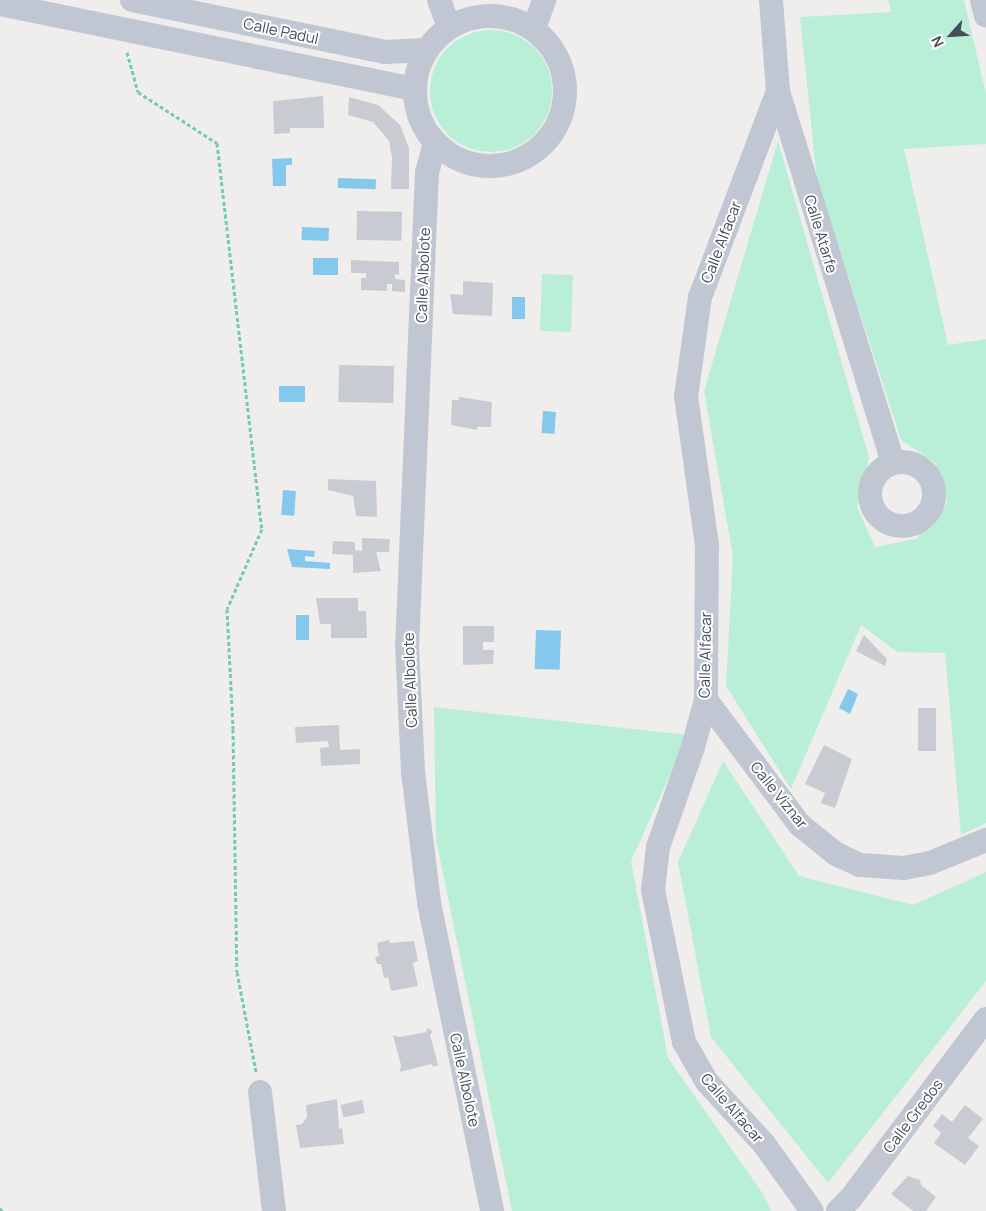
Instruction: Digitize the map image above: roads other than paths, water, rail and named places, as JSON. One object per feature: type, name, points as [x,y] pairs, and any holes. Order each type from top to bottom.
[{"type":"street","name":"Calle Padul","points":[[130,30],[134,0],[384,52],[426,50]]},
{"type":"street","points":[[439,0],[449,27]]},
{"type":"street","points":[[534,28],[544,0]]},
{"type":"street","name":"Calle Atarfe","points":[[771,0],[778,91],[893,463]]},
{"type":"street","points":[[982,0],[986,16]]},
{"type":"street","name":"Calle Padul","points":[[0,4],[415,89]]},
{"type":"street","points":[[492,14],[514,18],[534,28],[552,46],[563,69],[565,86],[561,119],[548,140],[528,156],[505,165],[488,166],[456,158],[435,143],[417,108],[415,89],[418,68],[426,50],[449,27],[470,18],[492,14]]},
{"type":"street","name":"Calle Alfacar","points":[[778,91],[700,296],[686,396],[707,545],[706,700],[693,747],[658,847],[653,890],[684,1042],[707,1082],[764,1144],[812,1211]]},
{"type":"street","name":"Calle Albolote","points":[[435,143],[426,172],[407,645],[413,772],[429,903],[492,1211]]},
{"type":"street","name":"Calle Víznar","points":[[706,700],[800,825],[836,854],[860,865],[904,868],[930,863],[986,840]]},
{"type":"street","name":"Calle Gredos","points":[[838,1211],[851,1198],[986,1019]]},
{"type":"street","points":[[260,1092],[274,1211]]},
{"type":"water","points":[[292,158],[292,165],[286,165],[286,186],[273,186],[272,159]]},
{"type":"water","points":[[338,178],[376,179],[376,189],[338,188]]},
{"type":"water","points":[[302,227],[329,228],[329,241],[302,240]]},
{"type":"water","points":[[313,258],[338,258],[338,275],[313,275]]},
{"type":"water","points":[[512,297],[525,297],[525,319],[512,319]]},
{"type":"water","points":[[279,386],[305,386],[305,402],[279,402]]},
{"type":"water","points":[[543,411],[556,412],[554,434],[541,433]]},
{"type":"water","points":[[283,490],[296,491],[294,516],[281,515]]},
{"type":"water","points":[[287,549],[315,551],[314,557],[305,556],[305,561],[330,563],[330,569],[292,567]]},
{"type":"water","points":[[296,615],[309,615],[309,640],[296,640]]},
{"type":"water","points":[[536,630],[561,631],[560,670],[535,669]]},
{"type":"water","points":[[848,689],[858,694],[850,714],[839,708]]}]
